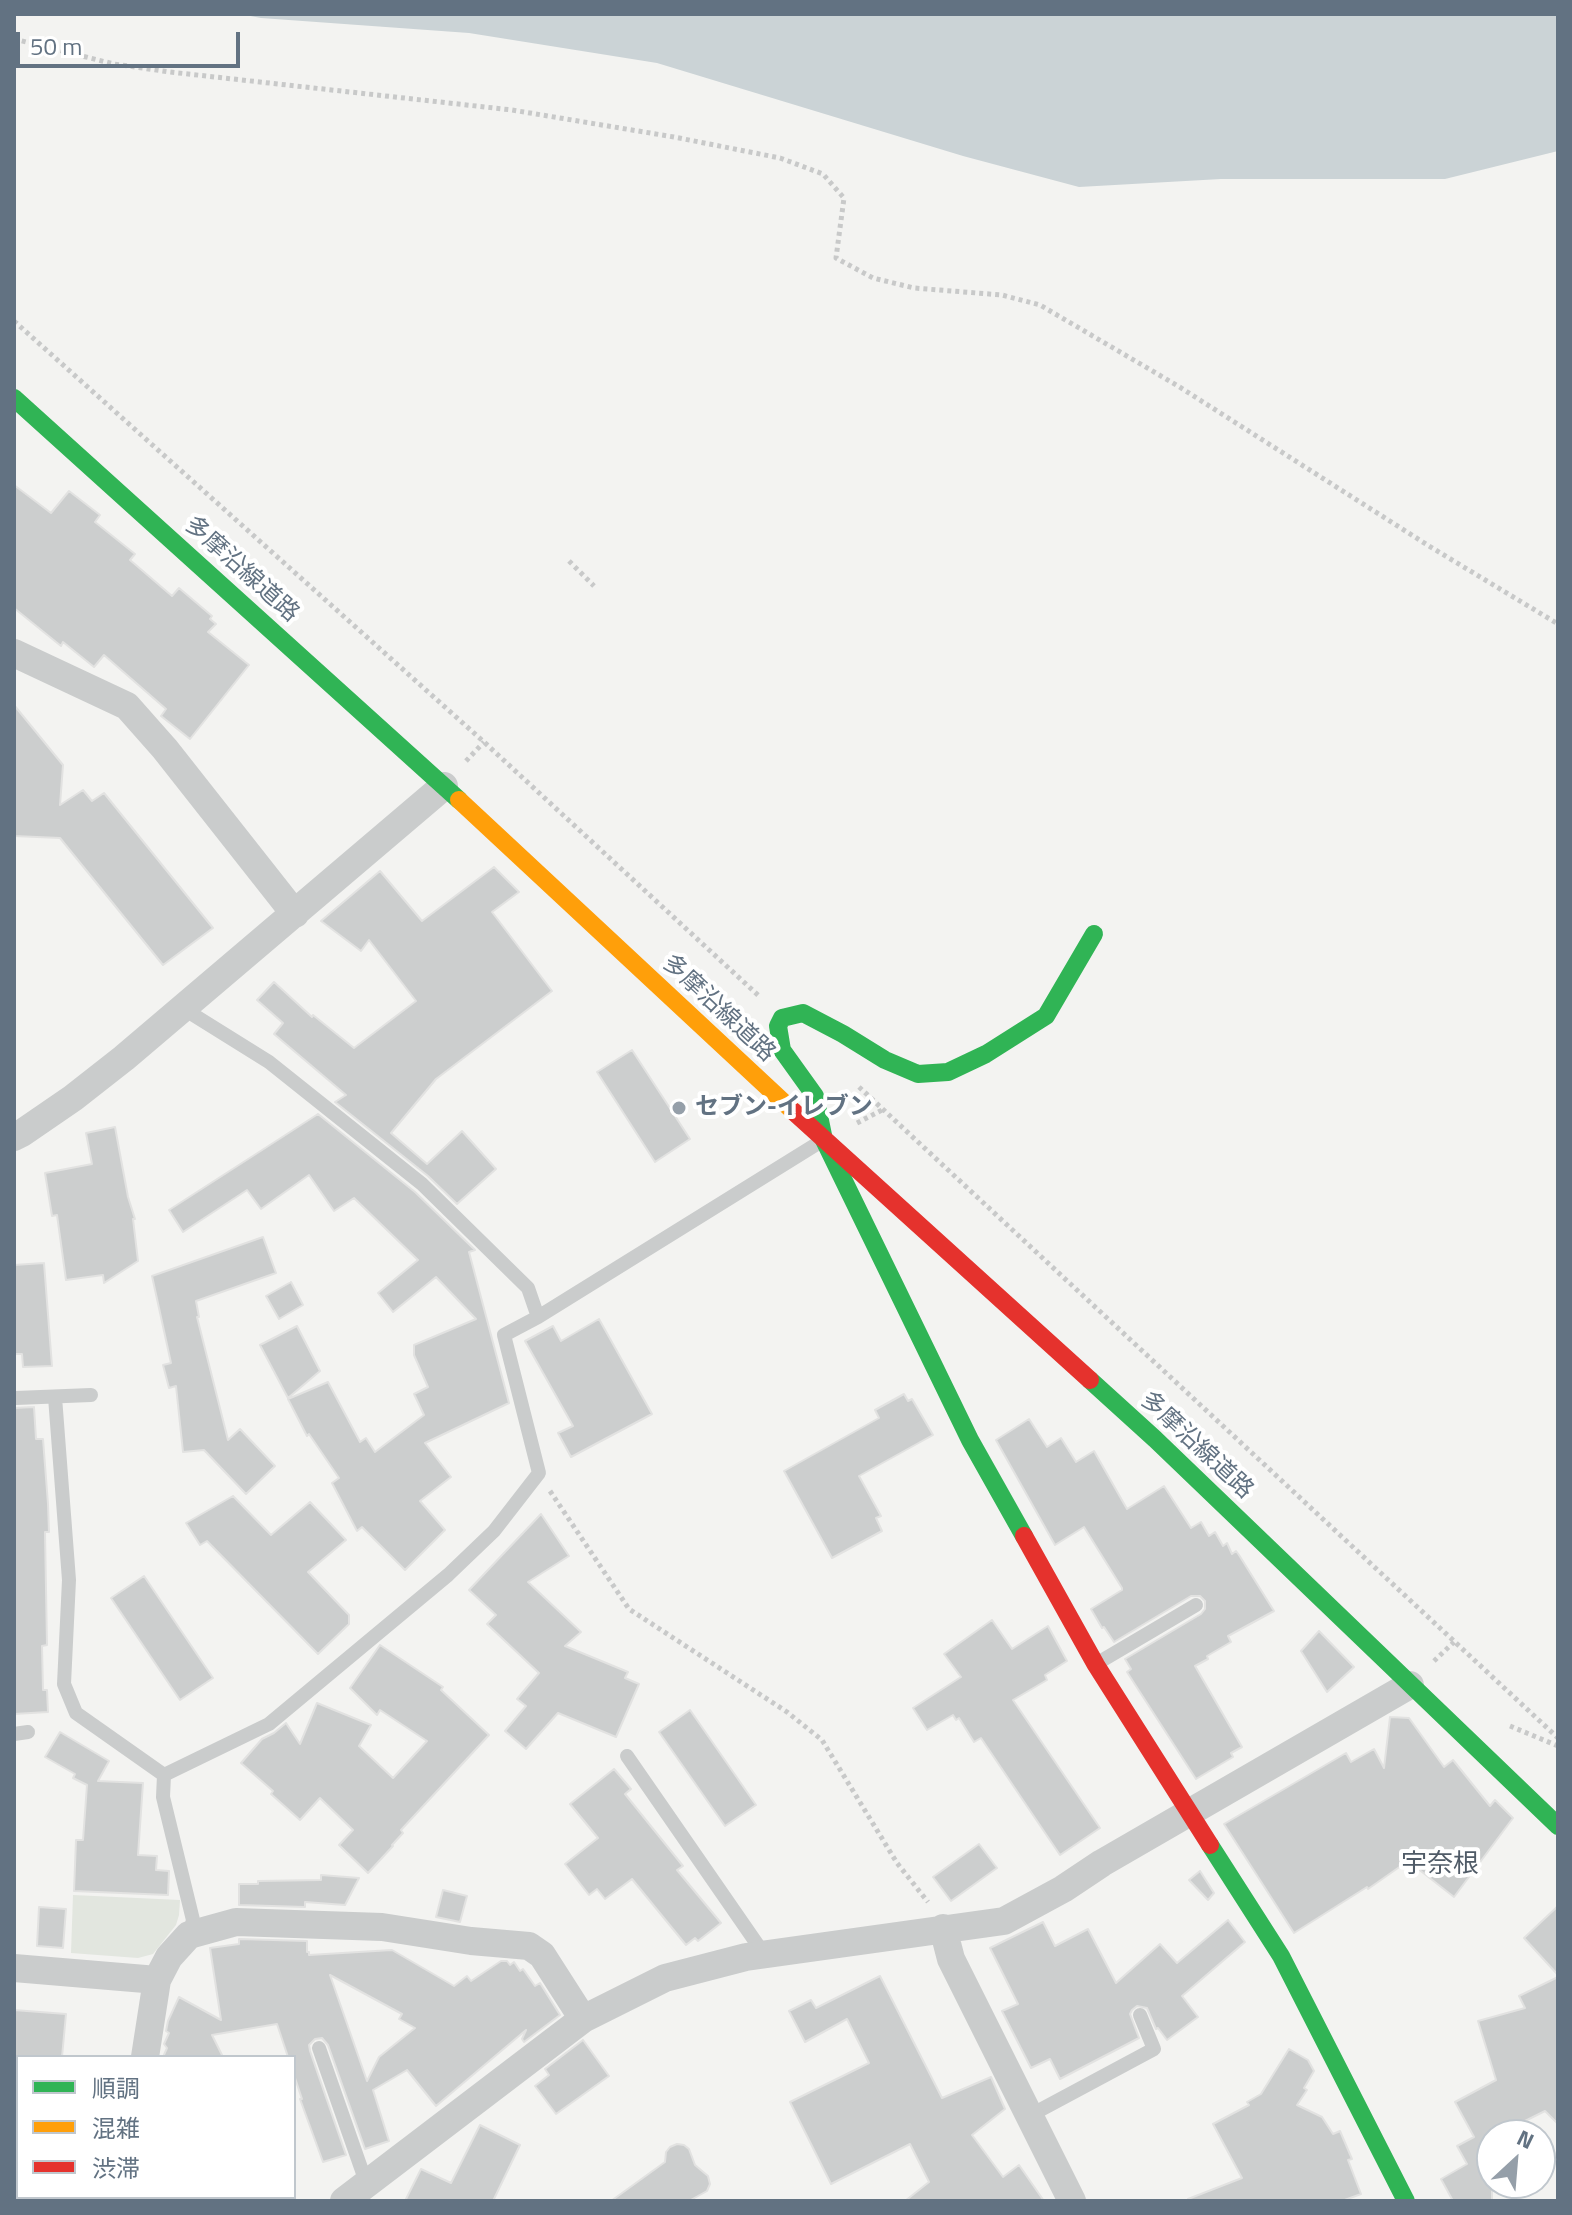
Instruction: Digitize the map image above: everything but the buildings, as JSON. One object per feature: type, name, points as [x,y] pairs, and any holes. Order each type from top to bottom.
[{"type":"main road","name":"多摩沿線道路","points":[[14,398],[444,786],[824,1140],[1155,1439],[1558,1826]]},
{"type":"main road","points":[[1094,934],[1046,1016],[986,1054],[948,1072],[918,1074],[885,1060],[803,1013],[782,1018],[778,1026],[782,1050],[815,1096],[824,1140],[970,1440],[1096,1665],[1281,1956],[1406,2201]]},
{"type":"street","points":[[14,653],[127,706],[165,749],[295,914]]},
{"type":"street","points":[[14,1137],[73,1098],[184,1009],[444,786]]},
{"type":"street","points":[[356,2193],[583,2019],[665,1978],[764,1954],[1004,1921],[1410,1685]]},
{"type":"street","points":[[145,2055],[157,1980],[169,1957],[189,1935],[236,1922],[382,1927],[471,1941],[529,1946],[542,1955],[583,2019]]},
{"type":"street","points":[[943,1928],[951,1959],[1072,2201]]},
{"type":"street","points":[[14,1968],[157,1980]]},
{"type":"lane","points":[[184,1009],[269,1062],[422,1184],[528,1288],[538,1317]]},
{"type":"lane","points":[[164,1775],[269,1724],[448,1575],[494,1531],[539,1473],[504,1335],[824,1140]]},
{"type":"lane","points":[[16,1398],[91,1395]]},
{"type":"lane","points":[[55,1397],[69,1580],[64,1684],[76,1713],[164,1775]]},
{"type":"lane","points":[[1096,1665],[1196,1605]]},
{"type":"lane","points":[[627,1756],[764,1954]]},
{"type":"lane","points":[[164,1775],[163,1797],[193,1920],[189,1935]]},
{"type":"lane","points":[[1029,2116],[1154,2049],[1140,2015]]},
{"type":"lane","points":[[319,2048],[356,2193]]},
{"type":"path","points":[[14,39],[114,64],[512,110],[674,137],[780,158],[823,174],[844,198],[836,258],[873,278],[914,288],[1002,295],[1040,305],[1178,386],[1558,624]]},
{"type":"path","points":[[569,561],[594,586]]},
{"type":"path","points":[[539,1473],[629,1609],[787,1712],[822,1740],[897,1863],[923,1893],[943,1928]]},
{"type":"shaded area","points":[[240,14],[1558,14],[1558,151],[1445,179],[1221,179],[1079,187],[963,156],[657,63],[469,33]]},
{"type":"shaded area","points":[[73,1895],[180,1900],[179,1915],[176,1925],[153,1954],[138,1958],[71,1953]]},
{"type":"traffic: fast","points":[[14,398],[459,800]]},
{"type":"traffic: fast","points":[[1024,1536],[970,1440],[824,1140],[815,1096],[782,1050],[778,1026],[782,1018],[803,1013],[885,1060],[918,1074],[948,1072],[986,1054],[1046,1016],[1094,934]]},
{"type":"traffic: fast","points":[[1090,1380],[1558,1826]]},
{"type":"traffic: fast","points":[[1210,1845],[1281,1956],[1406,2201]]},
{"type":"traffic: slow","points":[[459,800],[793,1111]]},
{"type":"traffic: jam","points":[[793,1111],[1090,1380]]},
{"type":"traffic: jam","points":[[1024,1536],[1096,1665],[1210,1845]]},
{"type":"place","name":"セブン-イレブン","points":[[679,1108]]},
{"type":"district","name":"宇奈根","points":[[1440,1866]]}]
